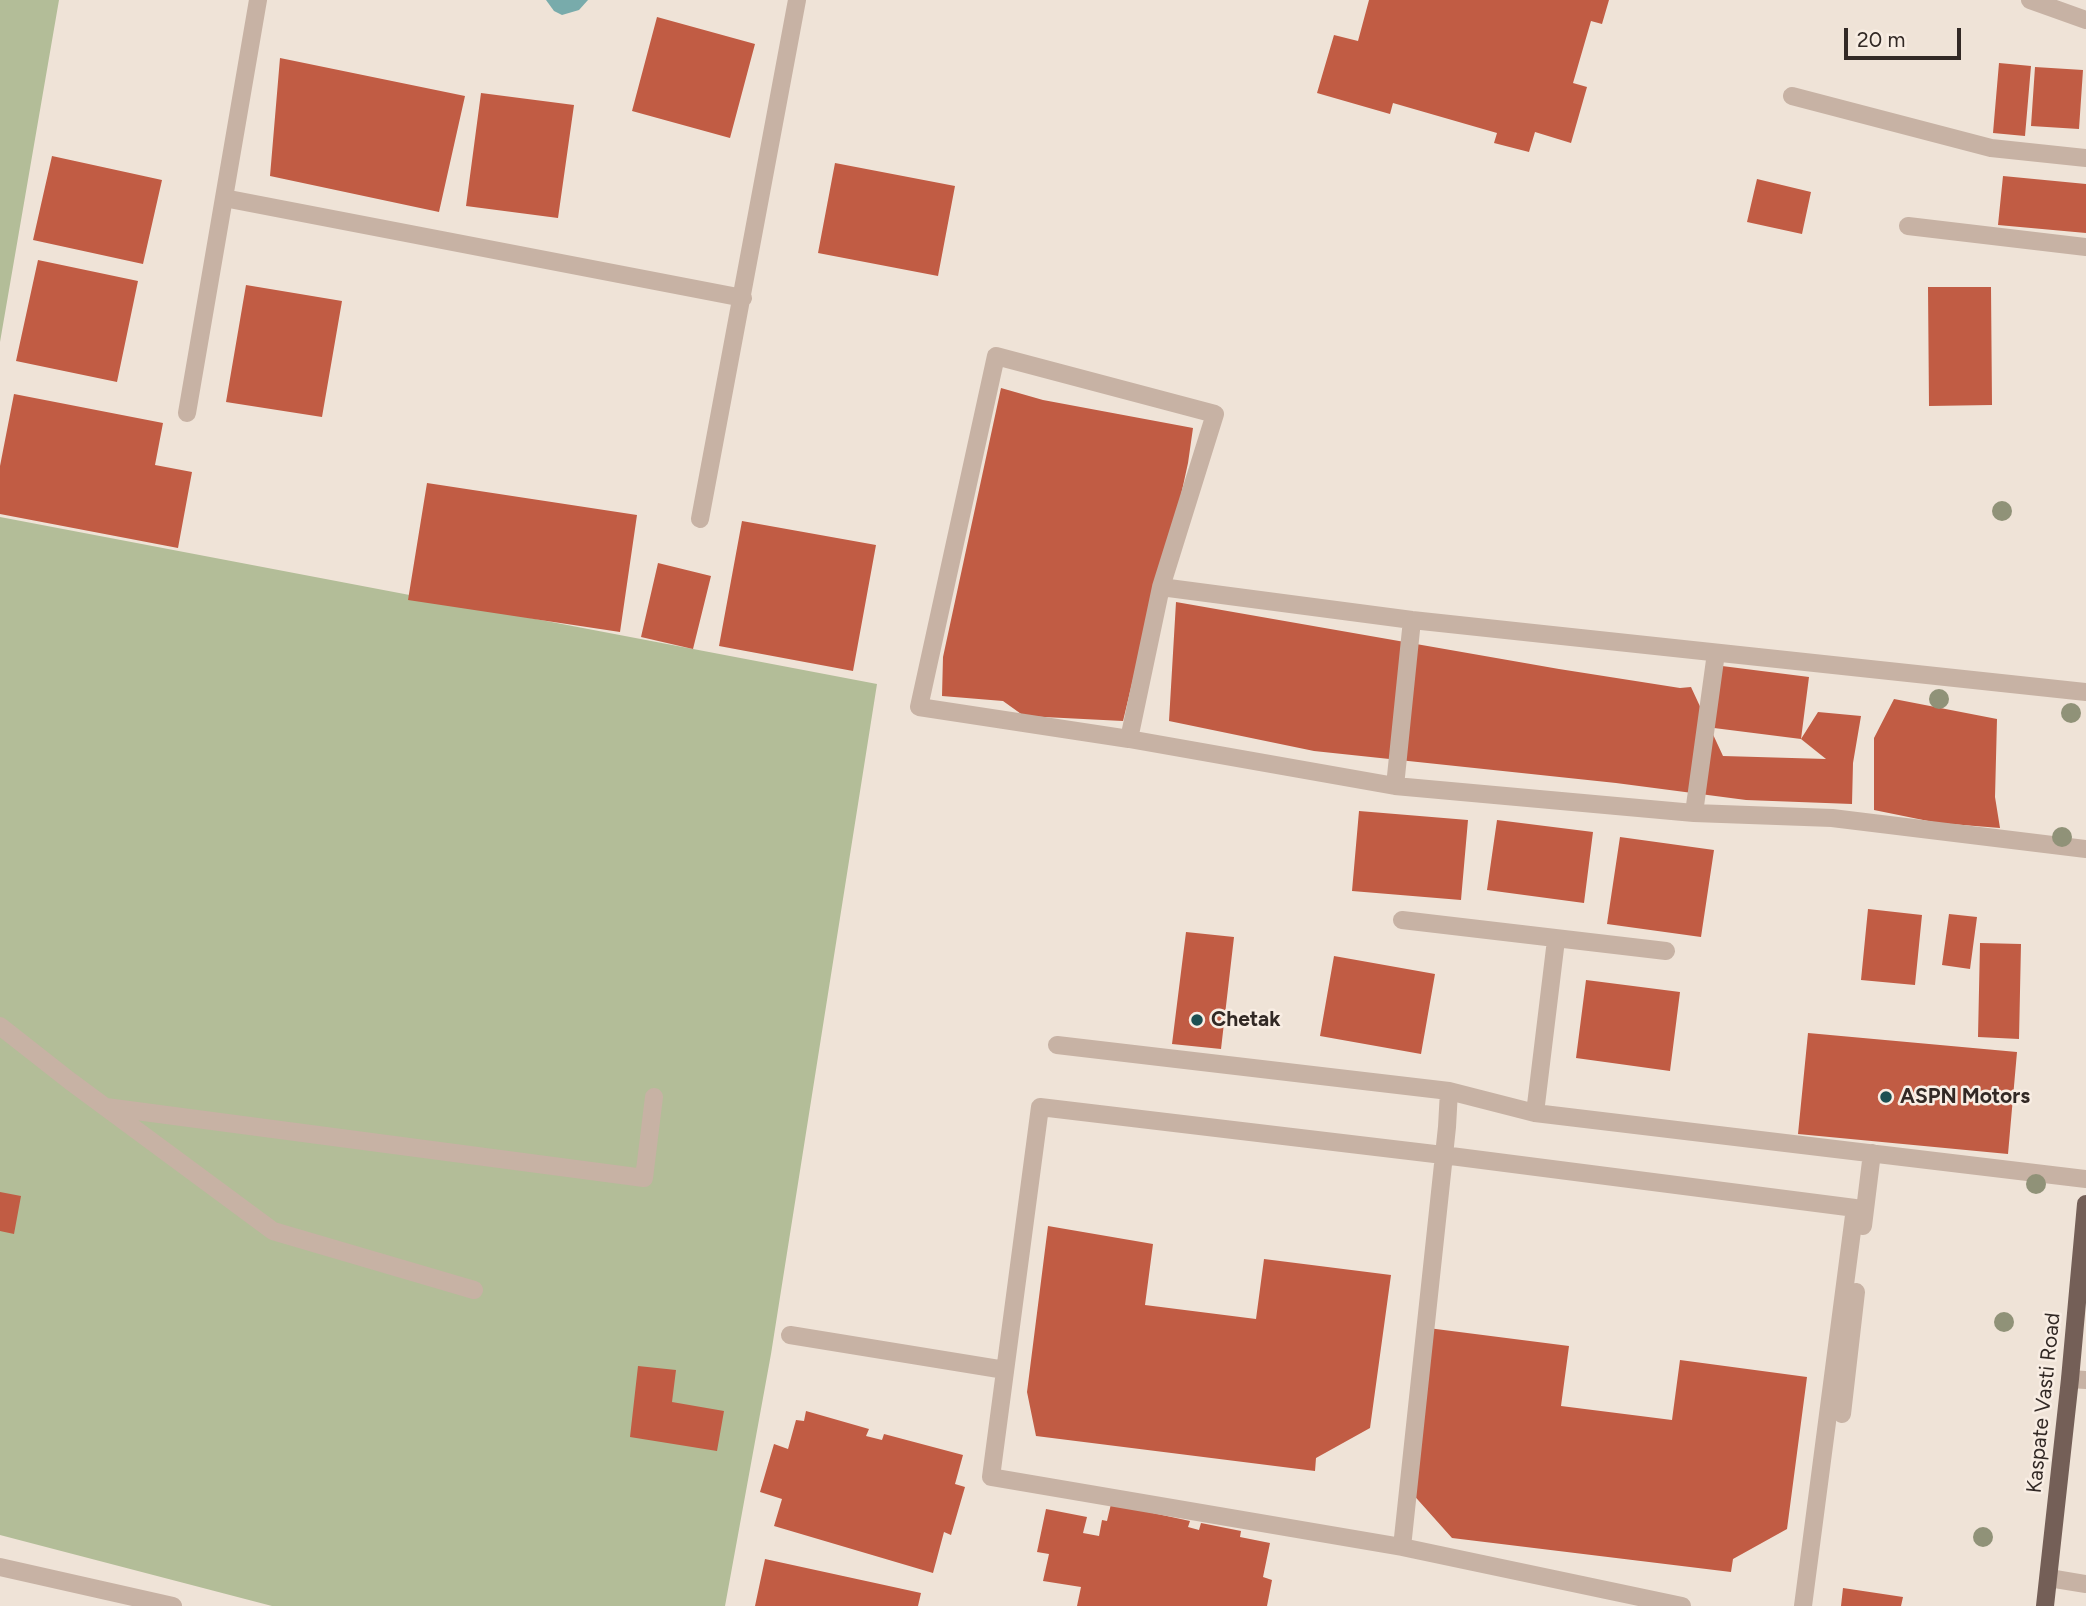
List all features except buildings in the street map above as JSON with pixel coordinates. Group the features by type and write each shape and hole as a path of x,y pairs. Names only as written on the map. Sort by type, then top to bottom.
{"main road":[{"name":"Kaspate Vasti Road","path":"2045,1606 2078,1380 2086,1216"}],"street":[{"path":"187,413 258,0"},
{"path":"700,519 797,0"},
{"path":"2030,0 2086,20"},
{"path":"1792,96 1991,148 2086,158"},
{"path":"224,198 743,298"},
{"path":"1908,226 2086,247"},
{"path":"1129,739 1161,587 1215,414 996,356 919,707 1129,739 1395,786 1695,813 1832,818 2086,849"},
{"path":"1161,587 1412,620 2086,692"},
{"path":"1395,786 1412,620"},
{"path":"1695,813 1716,653"},
{"path":"1402,920 1666,951"},
{"path":"1535,1113 1556,940"},
{"path":"0,1026 273,1231 474,1290"},
{"path":"1057,1045 1448,1091 1535,1113 2086,1179"},
{"path":"1402,1547 1448,1091"},
{"path":"106,1107 644,1178 654,1097"},
{"path":"1682,1606 1402,1547 990,1477 1040,1107 1855,1208 1803,1606"},
{"path":"1842,1414 1872,1153"},
{"path":"790,1335 1005,1370"},
{"path":"0,1567 173,1606"},
{"path":"2049,1578 2086,1584"}],"green space":[{"path":"0,0 59,0 0,342"},
{"path":"0,517 877,684 771,1354 725,1606 272,1606 0,1535"}],"water":[{"path":"546,0 588,0 579,10 562,15 554,11"}],"place":[{"name":"Chetak","path":"1197,1020"},
{"name":"ASPN Motors","path":"1886,1097"}]}
